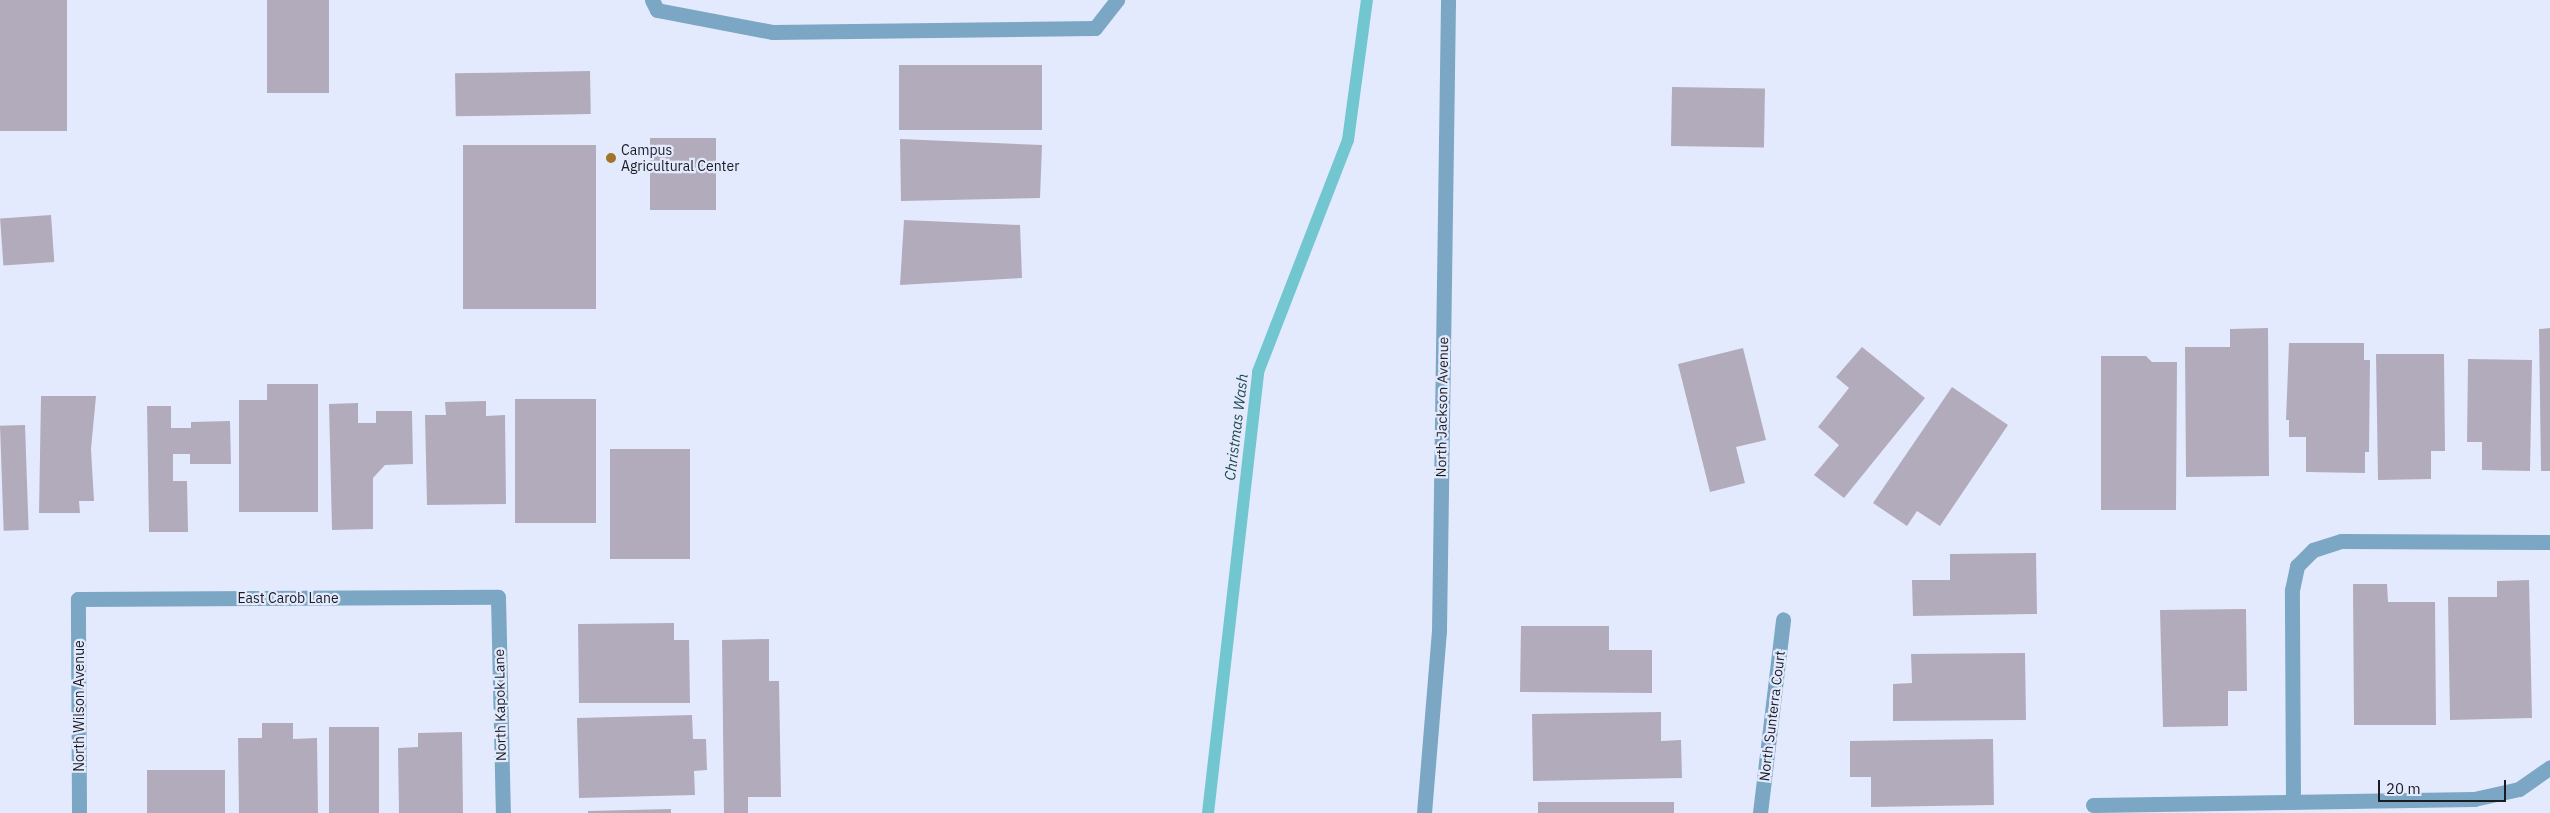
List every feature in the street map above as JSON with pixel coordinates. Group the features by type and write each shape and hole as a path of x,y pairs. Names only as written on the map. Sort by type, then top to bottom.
{"street":[{"path":"652,0 657,10 772,32 1095,28 1117,0"},
{"name":"North Jackson Avenue","path":"1424,813 1438,631 1448,0"},
{"path":"2293,802 2292,590 2297,566 2313,550 2341,541 2550,542"},
{"name":"East Carob Lane","path":"78,599 498,597"},
{"name":"North Kapok Lane","path":"498,597 503,813"},
{"name":"North Wilson Avenue","path":"78,599 79,813"},
{"name":"North Sunterra Court","path":"1760,813 1784,619"},
{"path":"2093,805 2474,799 2519,789 2550,767"}],"building":[{"path":"0,0 67,0 67,131 0,131"},
{"path":"267,0 329,0 329,93 267,93"},
{"path":"899,65 1042,65 1042,130 899,130"},
{"path":"590,71 591,114 456,116 455,73"},
{"path":"1672,87 1765,89 1764,148 1671,146"},
{"path":"650,138 716,138 716,210 650,210"},
{"path":"900,139 1042,145 1040,198 901,201"},
{"path":"463,145 596,145 596,309 463,309"},
{"path":"51,215 54,262 3,265 0,219"},
{"path":"904,220 1020,225 1022,278 900,285"},
{"path":"2268,328 2269,476 2186,477 2185,347 2230,347 2230,329"},
{"path":"2550,328 2550,471 2541,471 2539,329"},
{"path":"2289,343 2364,343 2364,360 2370,360 2369,452 2365,452 2365,473 2306,472 2306,437 2289,437 2289,420 2286,420"},
{"path":"1862,347 1925,398 1844,498 1814,475 1839,445 1818,427 1849,388 1836,377"},
{"path":"1743,348 1766,440 1736,447 1745,483 1710,492 1678,364"},
{"path":"2376,354 2444,354 2445,451 2431,451 2431,479 2378,480"},
{"path":"2101,356 2146,356 2152,362 2177,362 2176,510 2101,510"},
{"path":"2468,359 2532,360 2530,471 2482,470 2482,442 2467,442"},
{"path":"267,384 318,384 318,512 239,512 239,400 267,400"},
{"path":"1952,387 2008,425 1940,526 1917,511 1907,526 1873,503"},
{"path":"41,396 96,396 91,449 94,501 79,501 80,513 39,513"},
{"path":"515,399 596,399 596,523 515,523"},
{"path":"486,401 486,416 505,415 506,504 427,505 425,415 446,415 445,402"},
{"path":"358,403 358,423 376,423 376,411 412,411 413,464 385,465 373,478 373,529 332,530 329,404"},
{"path":"147,406 171,406 171,428 191,428 191,422 230,421 231,464 190,464 190,454 173,454 173,481 187,481 188,532 149,532"},
{"path":"25,425 29,530 4,531 0,426"},
{"path":"610,449 690,449 690,559 610,559"},
{"path":"2036,553 2037,614 1913,616 1912,580 1950,580 1950,554"},
{"path":"2529,580 2532,718 2450,720 2448,597 2497,597 2497,581"},
{"path":"2353,584 2387,584 2388,602 2435,602 2436,725 2354,725"},
{"path":"2246,609 2247,691 2228,691 2228,726 2163,727 2160,610"},
{"path":"674,623 674,640 689,640 690,703 579,703 578,624"},
{"path":"1521,626 1609,626 1609,650 1652,650 1652,693 1520,692"},
{"path":"769,639 769,681 779,681 781,797 748,797 748,813 724,813 722,640"},
{"path":"2025,653 2026,720 1893,721 1893,684 1912,683 1911,654"},
{"path":"1661,712 1661,741 1681,740 1682,778 1533,781 1532,714"},
{"path":"692,715 693,739 706,739 707,770 694,771 695,795 579,798 577,718"},
{"path":"262,723 293,723 293,739 317,738 318,813 239,813 238,738 262,738"},
{"path":"329,727 379,727 379,813 329,813"},
{"path":"462,732 463,813 399,813 398,748 418,747 418,733"},
{"path":"1993,739 1994,805 1871,807 1871,777 1850,777 1850,741"},
{"path":"147,770 225,770 225,813 147,813"},
{"path":"1538,802 1674,802 1674,813 1538,813"},
{"path":"671,809 671,813 588,813 588,811"}],"waterway":[{"name":"Christmas Wash","path":"1208,813 1258,372 1348,140 1367,0"}],"place":[{"name":"Campus Agricultural Center","path":"611,158"}]}
